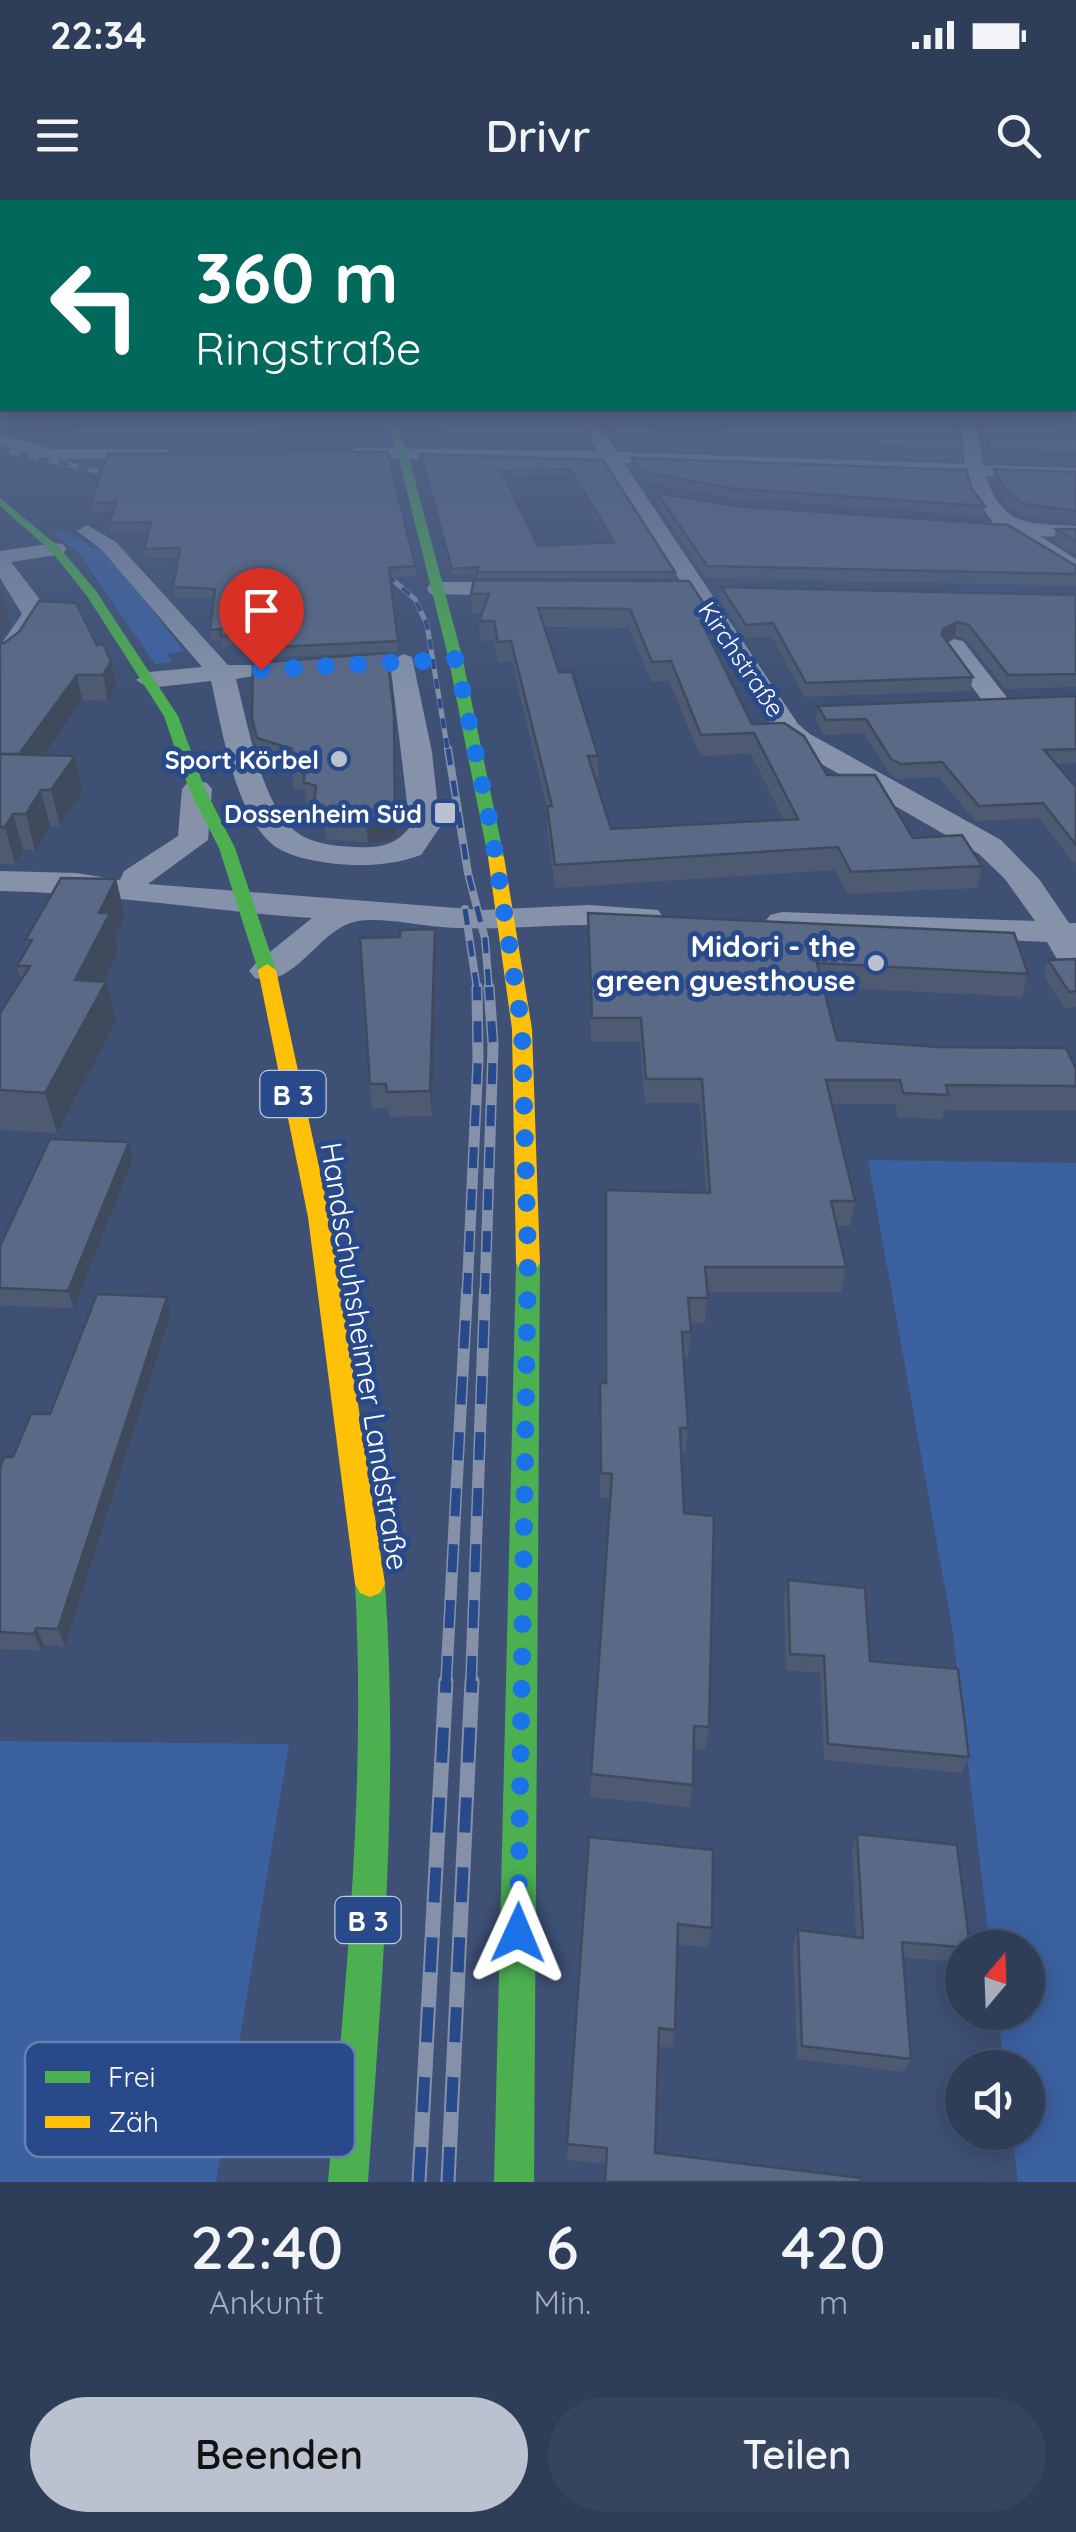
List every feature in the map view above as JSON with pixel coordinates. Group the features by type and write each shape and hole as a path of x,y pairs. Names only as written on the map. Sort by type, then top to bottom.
{"street":[{"name":"Handschuhsheimer Landstraße","path":"12,512 55,549 92,594 157,692 242,892 267,971 319,1217 365,1532 376,1658 376,1820 355,2092"},
{"path":"418,512 456,659 491,827 522,1028 528,1257 514,2182"},
{"name":"Kirchstraße","path":"644,512 685,589 800,740 990,846 1010,863 1068,933 1076,964"},
{"path":"1000,512 1076,570"},
{"path":"941,524 1076,532"},
{"path":"87,531 109,546 180,630 208,676 270,824 288,841 304,848 366,856 410,848 425,827 418,752 394,662 456,659"},
{"path":"0,660 26,632 34,614 0,560 55,549"},
{"path":"438,590 557,589"},
{"path":"685,589 728,589"},
{"path":"954,646 1009,700 960,702"},
{"path":"157,692 208,676 280,668"},
{"path":"775,710 812,708"},
{"path":"135,878 193,840 198,789"},
{"path":"76,883 135,878 350,911 504,911"},
{"path":"0,881 687,919"},
{"path":"267,971 310,933 350,911"},
{"path":"746,921 1068,933"},
{"name":"Handschuhsheimer Landstraße","path":"348,2182 350,2157"}],"shaded area":[{"path":"52,532 83,540 91,549 103,547 184,651 168,654 172,662 155,664 77,551"},
{"path":"868,1160 1076,1163 1076,2182 1018,2182 1014,2150 1045,2150 1045,2050 1002,2050 1000,2030 1045,2030 1045,1930 988,1930 952,1627"},
{"path":"0,1741 289,1744 239,2042 25,2042 25,2157 220,2157 216,2182 0,2182"}],"building":[{"path":"113,512 402,512 415,566 389,568 398,641 255,648 255,635 221,636 221,629 210,630 215,589 173,587 180,548 144,549 151,522 109,523"},
{"path":"436,512 522,512 538,546 614,542 596,512 637,512 675,572 477,572 478,567 452,569"},
{"path":"670,512 829,512 1008,525 1076,566 1076,574 707,566"},
{"path":"1056,529 1076,529 1076,541"},
{"path":"474,580 689,581 715,621 701,621 752,724 784,723 804,736 827,775 875,775 913,838 962,835 982,866 851,872 838,847 555,865 547,806 552,806 511,641 498,642 494,621 479,621 489,594 471,594","holes":["538,608 630,609 652,662 671,661 701,735 754,733 798,819 611,829 588,756 598,756 572,672 559,672"]},
{"path":"721,587 1076,595 1076,674 1008,675 969,625 957,622 943,629 942,635 973,677 806,683 773,623 746,625"},
{"path":"39,601 76,603 97,645 103,644 111,661 103,675 77,675 19,754 0,754 0,644 19,632"},
{"path":"387,653 394,714 395,816 366,821 323,817 323,805 314,805 316,786 304,782 304,768 291,769 292,749 257,738 252,718 253,663"},
{"path":"1076,696 1076,749 1044,750 1076,787 1076,845 1043,803 979,806 942,762 901,764 891,759 866,719 826,720 818,706"},
{"path":"0,754 75,756 51,790 41,790 26,814 13,814 5,827 0,827"},
{"path":"61,878 116,879 99,913 110,913 75,980 106,982 45,1093 0,1090 0,1013 30,966 17,966 32,940 26,939"},
{"path":"588,913 1014,933 1028,974 817,963 837,1040 938,1047 1066,1048 1076,1069 1076,1086 946,1085 948,1095 903,1093 900,1080 826,1080 855,1201 831,1201 846,1267 705,1267 708,1298 688,1298 691,1332 682,1332 688,1428 680,1428 684,1513 714,1516 709,1727 694,1726 693,1785 591,1774 612,1474 601,1473 600,1383 606,1383 606,1190 710,1193 702,1079 646,1079 641,1018 592,1018"},
{"path":"435,929 430,1091 387,1092 386,1084 370,1084 360,938 400,937 400,930"},
{"path":"1076,959 1076,991 1069,992 1048,960"},
{"path":"50,1139 129,1142 68,1291 0,1288 0,1246"},
{"path":"97,1294 167,1297 58,1629 36,1628 34,1634 0,1632 0,1468 4,1457 13,1457 31,1414 50,1414"},
{"path":"788,1580 865,1588 870,1661 958,1669 969,1757 828,1744 824,1656 790,1654"},
{"path":"857,1834 957,1845 968,1930 945,1930 945,1946 902,1942 911,2059 802,2046 798,1930 863,1938"},
{"path":"589,1837 713,1850 712,1928 678,1924 675,2030 659,2028 655,2153 861,2178 862,2182 605,2182 607,2148 567,2144"}],"railway":[{"path":"372,562 415,599 427,625 448,752"},
{"path":"448,749 468,873 485,939 489,989"},
{"path":"465,909 477,989"},
{"path":"467,1294 478,1059 477,987"},
{"path":"485,1294 493,1045 489,987"},
{"path":"446,1684 467,1291"},
{"path":"471,1684 485,1291"},
{"path":"419,2182 446,1681"},
{"path":"448,2182 472,1681"}],"traffic: fast":[{"path":"13,512 55,549 92,594 171,716 197,789 227,848 267,970"},
{"path":"418,512 455,656 496,857"},
{"path":"514,2182 528,1263"},
{"path":"355,2095 374,1809 375,1659 370,1584"},
{"path":"348,2182 350,2157"}],"traffic: slow":[{"path":"496,857 522,1029 528,1263"},
{"path":"267,970 319,1217 370,1584"}],"place":[{"name":"Sport Körbel","path":"339,759"},
{"name":"Dossenheim Süd","path":"445,813"},
{"name":"Midori - the green guesthouse","path":"876,963"}],"route":[{"path":"261,670 456,659 491,827 522,1028 528,1257 518,1933"}]}
